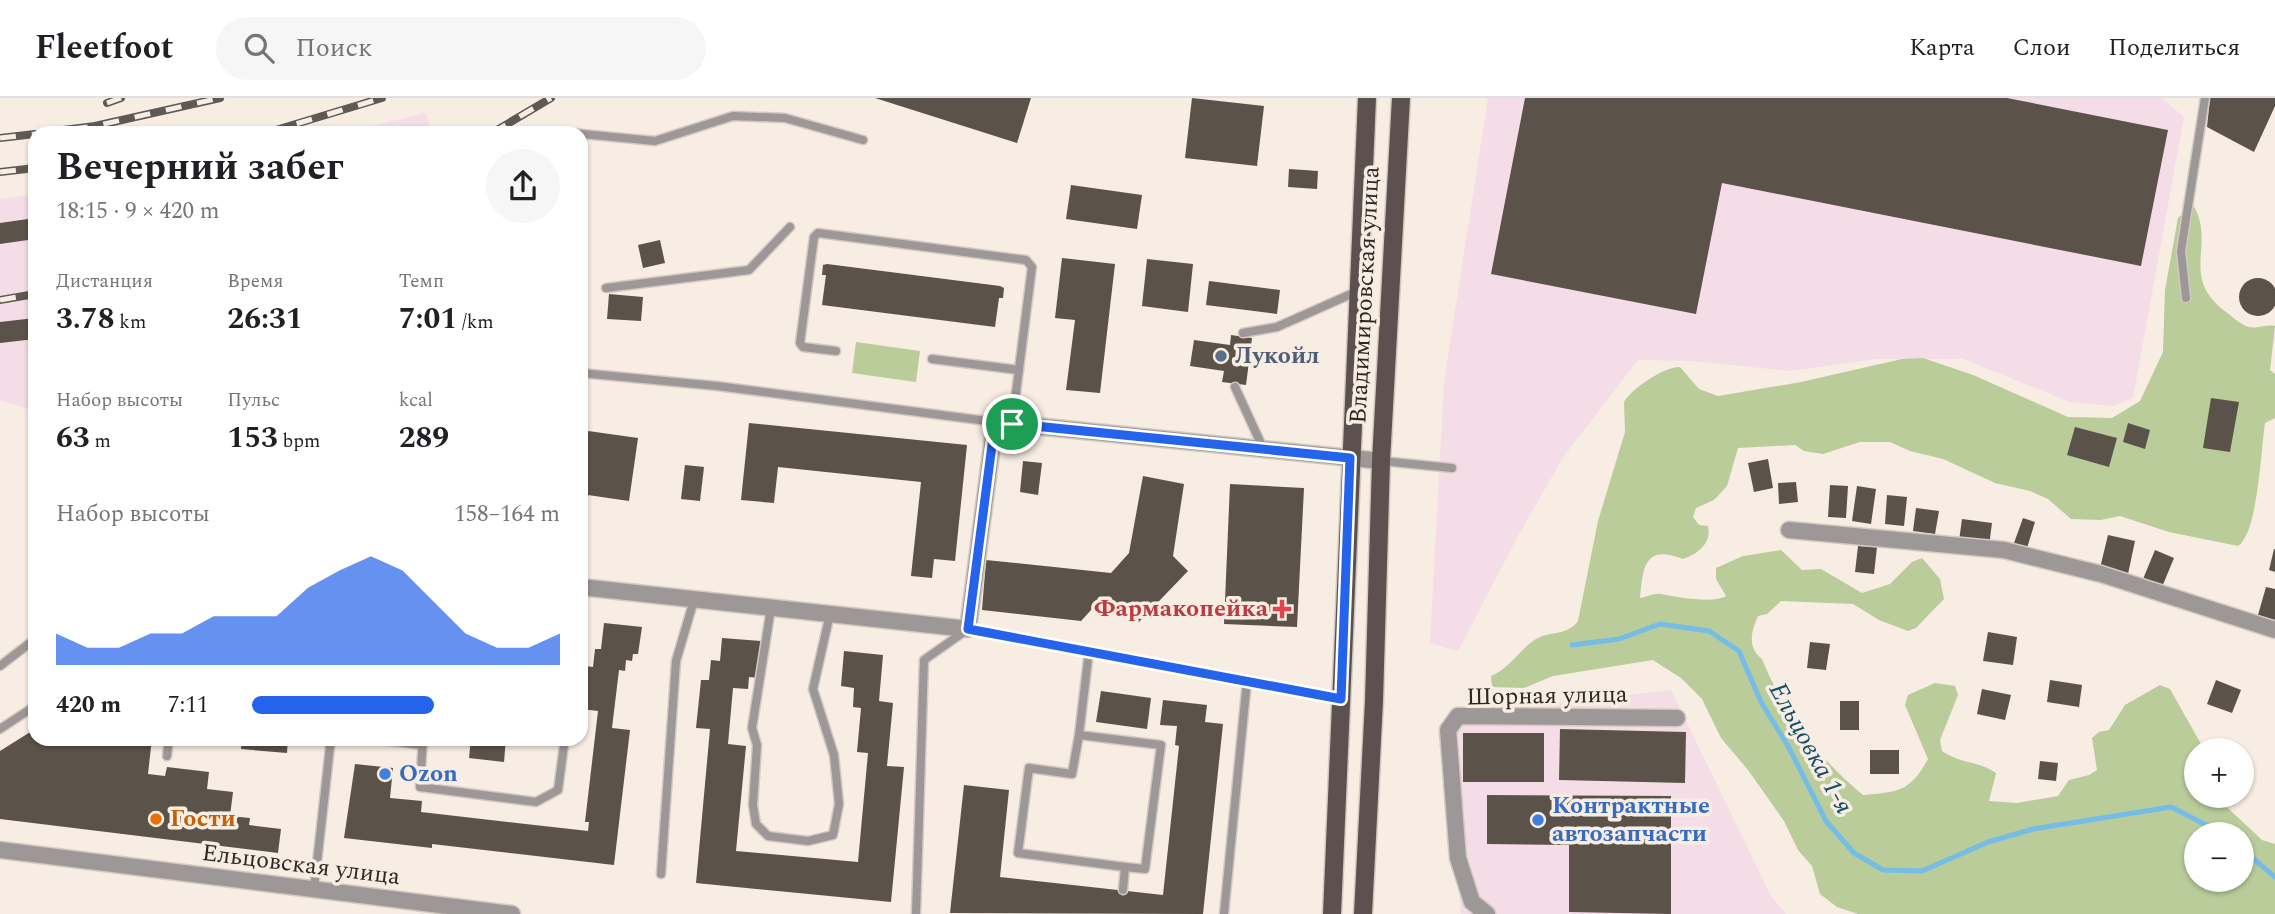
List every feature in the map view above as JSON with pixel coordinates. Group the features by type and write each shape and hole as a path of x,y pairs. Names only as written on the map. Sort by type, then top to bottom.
{"main road":[{"name":"Владимировская улица","path":"1332,914 1367,98"},
{"name":"Владимировская улица","path":"1363,914 1374,701 1381,461 1401,98"}],"street":[{"path":"588,591 968,629 1003,423 1381,461"},
{"path":"1789,530 2004,551 2101,574 2275,630"},
{"name":"Шорная улица","path":"1487,914 1472,902 1458,858 1448,730 1458,716 1678,718"},
{"name":"Ельцовская улица","path":"0,850 512,914"}],"lane":[{"path":"2186,298 2181,251 2205,98"},
{"path":"588,135 655,141 733,116 785,117 863,140"},
{"path":"606,288 749,270 790,227"},
{"path":"588,374 717,386 1003,423 1019,370 1032,267 1026,260 818,233 814,237 800,343 803,347 836,351"},
{"path":"1243,333 1277,327 1358,291"},
{"path":"932,359 1019,370"},
{"path":"1234,387 1264,450"},
{"path":"1381,461 1452,468"},
{"path":"661,874 676,661 694,600"},
{"path":"771,608 752,728 757,745 753,805 756,824 768,836 808,841 833,835 839,804 834,755 813,689 830,614"},
{"path":"916,914 925,660 968,629 1341,699"},
{"path":"0,666 28,644"},
{"path":"1079,735 1161,745 1145,869 1018,853 1029,768 1072,774 1089,651"},
{"path":"1224,914 1247,681"},
{"path":"0,729 28,711"},
{"path":"167,756 168,746"},
{"path":"314,889 330,746"},
{"path":"423,746 420,787 536,802 556,792 560,787 564,746"},
{"path":"1123,890 1125,867"}],"shaded area":[{"path":"1488,98 2162,98 2184,117 2133,398 2113,406 2070,402 1963,359 1876,359 1790,371 1693,361 1638,360 1564,456 1518,536 1458,651 1430,643 1444,382"},
{"path":"426,113 430,126 372,126"},
{"path":"28,195 28,409 0,400 0,199"},
{"path":"1671,690 1771,896 1786,914 1461,914 1446,716"}],"green space":[{"path":"2193,205 2202,234 2201,273 2204,286 2212,299 2246,326 2275,326 2270,370 2275,374 2275,418 2265,423 2254,508 2245,538 2238,546 2169,532 2120,516 2101,520 2071,519 2048,499 2030,491 1995,483 1943,459 1910,451 1890,442 1860,442 1823,454 1804,451 1795,445 1738,448 1727,486 1714,500 1696,508 1693,517 1699,525 1708,526 1706,543 1699,551 1683,559 1661,554 1653,556 1645,568 1640,598 1659,594 1695,599 1726,596 1716,579 1716,568 1743,556 1781,550 1802,570 1821,569 1862,593 1890,584 1912,562 1922,558 1940,579 1944,599 1916,628 1908,631 1879,620 1853,604 1781,601 1767,614 1758,616 1752,633 1754,650 1762,659 1780,697 1804,733 1832,766 1863,795 1894,791 1909,784 1928,759 1905,705 1908,695 1935,683 1955,686 1958,695 1940,740 1942,751 1996,773 1989,801 2017,803 2058,796 2069,780 2097,770 2092,738 2099,732 2109,730 2125,705 2160,685 2170,689 2198,738 2184,738 2184,808 2228,808 2243,822 2184,822 2184,892 2254,892 2254,833 2262,840 2275,844 2275,914 1858,914 1837,907 1820,894 1812,866 1798,850 1784,821 1748,770 1721,738 1702,699 1681,678 1653,660 1553,676 1524,688 1492,687 1491,676 1503,669 1533,641 1544,635 1568,629 1578,621 1598,521 1625,432 1624,402 1649,379 1666,370 1680,367 1699,389 1718,396 1801,382 1902,359 1923,358 1973,375 2068,417 2112,418 2140,401 2163,352 2165,290 2178,218"},
{"path":"856,342 920,351 916,382 852,373"}],"building":[{"path":"875,98 1031,98 1017,143"},
{"path":"1192,98 1264,106 1257,166 1185,158"},
{"path":"1525,98 2007,98 2168,130 2141,266 1722,183 1696,314 1491,274"},
{"path":"2210,98 2275,98 2275,106 2254,152 2207,127"},
{"path":"1289,169 1318,171 1317,189 1288,187"},
{"path":"1071,185 1142,195 1137,229 1066,219"},
{"path":"28,219 28,240 0,244 0,223"},
{"path":"660,240 665,263 643,268 638,245"},
{"path":"1062,258 1115,264 1100,393 1066,390 1075,320 1055,318"},
{"path":"1147,259 1193,264 1188,312 1142,306"},
{"path":"823,265 1000,286 1004,288 1003,298 999,298 995,327 822,305 826,275 822,275"},
{"path":"2251,280 2265,280 2275,290 2275,304 2265,314 2251,314 2241,304 2241,290"},
{"path":"1209,281 1280,290 1277,314 1206,305"},
{"path":"609,294 643,297 641,321 607,319"},
{"path":"28,319 28,340 0,343 0,322"},
{"name":"Лукойл","path":"1231,335 1252,338 1246,385 1222,382 1224,371 1190,366 1194,340 1230,345"},
{"path":"2211,398 2239,402 2230,452 2203,448"},
{"path":"749,423 967,445 955,561 934,559 932,578 911,576 921,482 778,467 774,503 741,500"},
{"path":"2128,423 2150,430 2145,449 2123,442"},
{"path":"2075,427 2117,438 2109,467 2067,455"},
{"path":"588,431 638,438 629,501 588,495"},
{"path":"1768,459 1773,488 1754,492 1748,463"},
{"path":"1023,461 1042,463 1038,495 1020,492"},
{"path":"685,465 704,467 700,501 681,499"},
{"path":"1143,476 1184,484 1173,556 1188,571 1137,624 1123,609 1092,609 1081,621 982,610 986,560 1111,573 1129,553"},
{"path":"1796,482 1798,502 1779,504 1778,483"},
{"path":"1230,484 1304,488 1297,627 1224,624"},
{"path":"1830,485 1848,486 1846,518 1828,517"},
{"path":"1857,486 1876,489 1871,524 1852,521"},
{"path":"1887,495 1907,497 1904,526 1885,524"},
{"path":"1916,508 1939,511 1935,534 1913,531"},
{"path":"2023,518 2035,522 2027,548 2014,543"},
{"path":"1962,519 1992,523 1989,546 1959,541"},
{"path":"2108,535 2135,541 2128,574 2100,568"},
{"path":"1858,546 1877,547 1874,574 1855,572"},
{"path":"2275,549 2275,572 2269,570"},
{"path":"2155,550 2174,558 2162,587 2143,579"},
{"path":"2266,587 2275,589 2275,620 2258,615"},
{"path":"604,623 642,627 638,654 633,654 632,661 626,660 625,671 619,670 612,728 630,730 614,865 432,844 432,848 344,838 355,764 393,768 390,798 422,801 421,812 588,831 589,822 585,822 598,711 588,710 588,666 593,667 595,649 601,649"},
{"path":"1988,632 2017,637 2013,665 1983,661"},
{"path":"722,638 761,641 758,678 749,677 748,689 733,688 728,744 746,746 736,851 858,862 868,753 857,752 861,708 853,707 854,688 841,686 844,651 883,655 879,701 893,703 887,766 904,767 891,902 696,883 710,729 696,728 701,680 709,680 711,660 720,661"},
{"path":"1810,642 1830,644 1826,670 1807,668"},
{"path":"2050,680 2082,685 2079,707 2047,702"},
{"path":"2216,680 2241,690 2232,713 2207,704"},
{"path":"1982,689 2011,695 2005,720 1977,714"},
{"path":"1101,691 1151,698 1147,729 1096,722"},
{"path":"1163,700 1207,705 1205,722 1223,724 1203,914 950,913 964,785 1009,790 1000,877 1163,895 1179,746 1175,745 1177,726 1160,725"},
{"path":"1840,701 1859,701 1859,730 1840,730"},
{"path":"1560,729 1686,732 1685,783 1559,780"},
{"path":"28,733 28,746 151,746 148,774 165,776 167,767 209,772 207,789 233,792 230,816 250,818 249,825 281,829 278,853 0,819 0,751"},
{"path":"1463,733 1544,733 1544,782 1463,782"},
{"path":"241,746 287,746 287,753 241,749"},
{"path":"470,746 505,746 504,762 469,758"},
{"path":"1870,750 1899,750 1899,774 1870,774"},
{"path":"2040,761 2058,763 2056,781 2038,779"},
{"path":"1487,795 1671,796 1671,914 1569,912 1569,845 1487,844"}],"waterway":[{"name":"Ельцовка 1-я","path":"1572,645 1619,639 1660,624 1709,631 1739,651 1761,702 1788,746 1826,821 1854,853 1883,870 1922,871 1988,842 2033,829 2171,807 2200,822"},
{"name":"Ельцовка 1-я","path":"2254,859 2275,877"}],"railway":[{"path":"107,103 121,98"},
{"path":"95,126 220,98"},
{"path":"289,126 382,98"},
{"path":"504,126 551,98"},
{"path":"0,138 28,135"},
{"path":"0,172 28,169"},
{"path":"0,300 28,295"}],"place":[{"name":"Лукойл","path":"1221,356"},
{"name":"Фармакопейка","path":"1282,609"},
{"name":"Ozon","path":"385,774"},
{"name":"Гости","path":"156,819"},
{"name":"Контрактные автозапчасти","path":"1538,820"}],"route":[{"path":"995,422 1012,424 1350,458 1341,699 968,629 995,422"}]}
